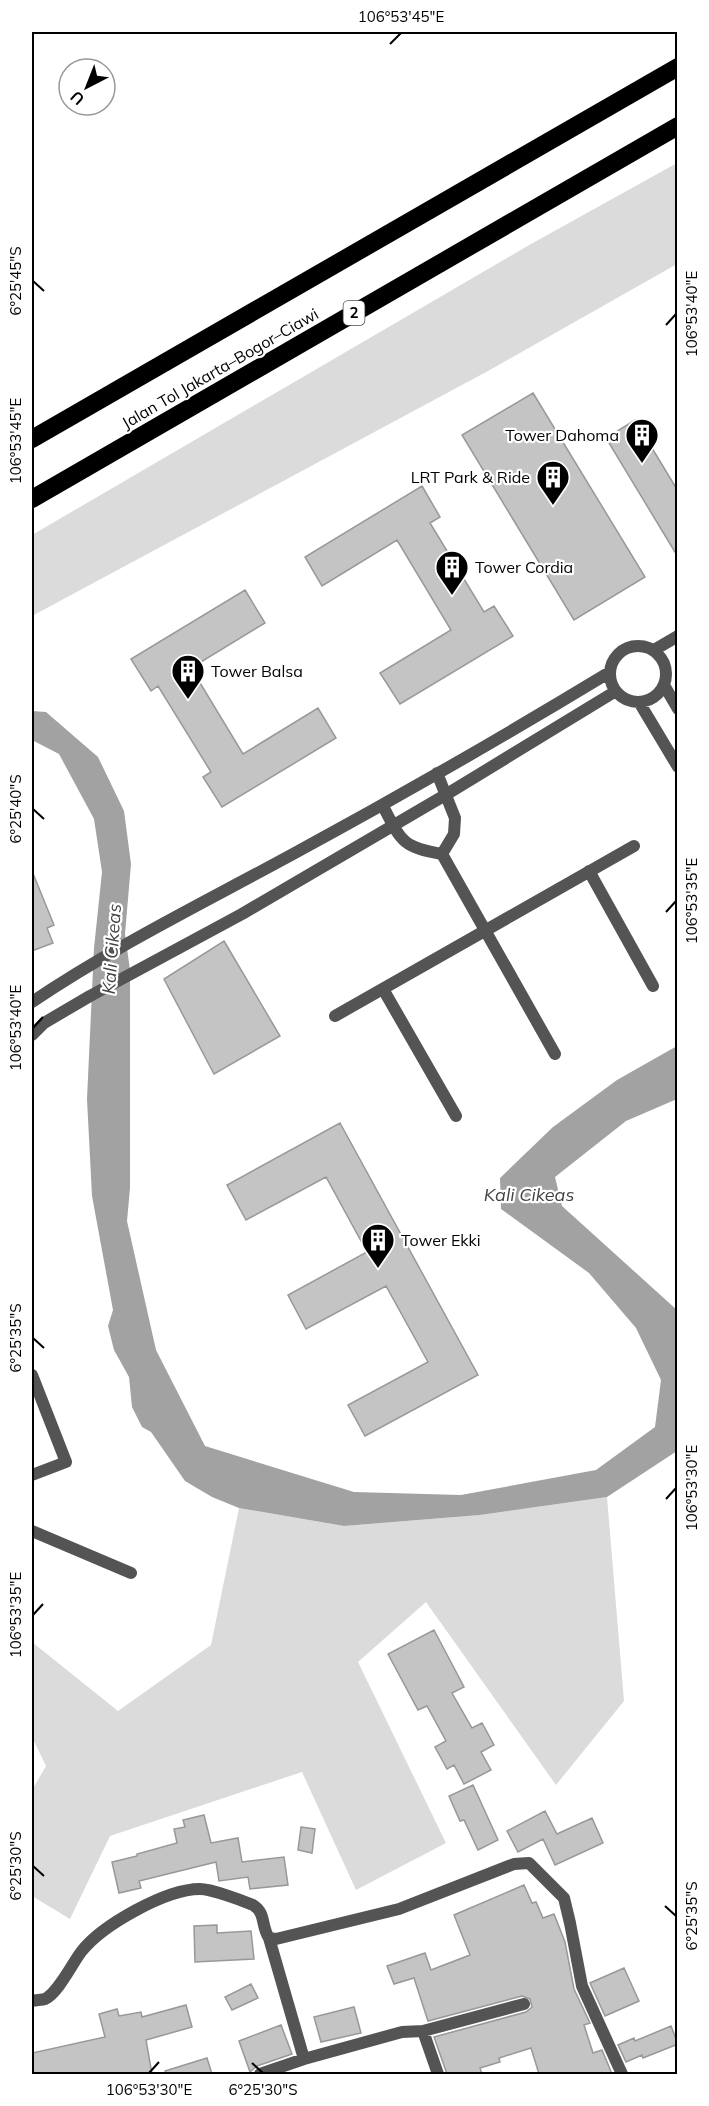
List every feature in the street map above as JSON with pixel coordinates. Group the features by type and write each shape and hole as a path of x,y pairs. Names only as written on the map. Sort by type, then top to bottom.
{"highway":[{"name":"Jalan Tol Jakarta–Bogor–Ciawi","path":"32,439 678,68"},
{"name":"Jalan Tol Jakarta–Bogor–Ciawi","path":"32,499 678,126"}],"street":[{"path":"654,650 678,636"},
{"path":"669,675 658,694 649,700 639,702 622,697 616,691 611,682 610,672 614,658 625,648 640,645 654,650 663,660 669,675 678,709"},
{"path":"32,1002 166,921 383,806 610,672"},
{"path":"32,1035 44,1023 242,914 447,794 616,691"},
{"path":"639,702 678,767"},
{"path":"437,773 455,818 454,834 442,854"},
{"path":"383,806 400,837 417,849 442,854 555,1054"},
{"path":"335,1016 634,846"},
{"path":"589,872 653,986"},
{"path":"383,988 456,1116"},
{"path":"32,1375 66,1462 32,1475"},
{"path":"32,1531 131,1573"},
{"path":"269,1938 276,1939 399,1909 514,1864 529,1863 564,1898 582,1986 622,2074"},
{"path":"32,2001 46,1999 60,1984 83,1950 106,1929 137,1910 183,1890 203,1888 258,1908 263,1917 265,1932 269,1938 304,2059"},
{"path":"260,2074 304,2059 402,2032 423,2031 524,2004"},
{"path":"423,2031 438,2074"}],"shaded area":[{"path":"677,163 677,264 488,371 32,616 32,535 531,244"},
{"path":"607,1497 624,1701 556,1785 426,1602 358,1662 446,1843 356,1890 302,1772 110,1836 70,1919 32,1896 32,1790 46,1766 32,1737 32,1642 118,1711 211,1645 239,1508 344,1526 480,1515"}],"water":[{"name":"Kali Cikeas","path":"32,711 46,712 98,757 124,811 131,864 125,934 130,970 130,1188 127,1221 156,1350 205,1446 354,1492 461,1495 596,1470 655,1427 661,1380 636,1328 589,1273 501,1209 500,1178 553,1127 617,1080 677,1046 677,1099 626,1121 555,1177 562,1206 677,1310 677,1451 607,1497 480,1515 344,1526 239,1508 212,1497 185,1481 151,1432 142,1427 132,1407 129,1377 114,1350 108,1326 113,1310 92,1196 87,1099 94,948 102,872 94,819 59,754 32,740"}],"building":[{"name":"LRT Park & Ride","path":"533,393 645,577 574,620 462,435"},
{"name":"Tower Dahoma","path":"635,420 678,491 678,557 606,438"},
{"name":"Tower Cordia","path":"422,486 440,517 430,523 484,612 494,606 513,636 400,704 380,673 451,630 397,540 322,586 305,557"},
{"name":"Tower Balsa","path":"245,590 265,623 191,668 243,754 318,708 336,738 222,807 203,777 211,772 158,686 151,691 131,659"},
{"path":"32,871 54,925 47,928 53,943 32,951"},
{"path":"224,941 280,1036 214,1074 164,979"},
{"name":"Tower Ekki","path":"340,1123 478,1375 365,1436 348,1405 428,1362 386,1286 306,1329 288,1295 367,1252 326,1177 246,1220 227,1185"},
{"path":"434,1630 464,1687 452,1693 472,1728 482,1723 494,1745 481,1752 491,1770 464,1784 454,1765 447,1769 435,1747 446,1741 427,1706 418,1710 388,1654"},
{"path":"473,1785 498,1840 478,1850 464,1820 460,1821 449,1796"},
{"path":"545,1811 557,1834 592,1818 603,1843 555,1865 543,1839 518,1852 507,1831"},
{"path":"204,1815 211,1843 238,1838 242,1862 284,1857 288,1885 250,1889 248,1877 219,1881 216,1862 139,1881 141,1888 119,1893 112,1862 177,1843 174,1829 185,1827 183,1820"},
{"path":"301,1827 315,1829 312,1853 298,1850"},
{"path":"524,1885 532,1903 536,1902 543,1918 554,1914 565,1942 574,1989 590,2023 584,2025 593,2053 602,2050 612,2074 539,2074 531,2048 499,2058 500,2062 480,2068 482,2074 447,2074 434,2037 526,2012 532,2007 530,1999 522,1996 428,2021 414,1978 394,1984 387,1966 425,1953 431,1970 470,1955 454,1915"},
{"path":"217,1925 217,1933 251,1931 254,1959 195,1962 194,1926"},
{"path":"624,1968 639,2001 605,2016 590,1983"},
{"path":"251,1984 258,1998 232,2010 225,1997"},
{"path":"186,2005 192,2027 146,2040 152,2074 32,2074 32,2053 105,2037 99,2014 117,2009 119,2016 141,2012 142,2017"},
{"path":"354,2007 361,2033 321,2042 314,2017"},
{"path":"281,2025 292,2054 257,2066 250,2072 239,2041"},
{"path":"671,2026 678,2044 626,2062 618,2045 634,2038 635,2041"},
{"path":"207,2058 212,2074 166,2074 165,2071"}],"place":[{"name":"Tower Dahoma","path":"642,464"},
{"name":"LRT Park & Ride","path":"553,506"},
{"name":"Tower Cordia","path":"452,596"},
{"name":"Tower Balsa","path":"188,700"},
{"name":"Tower Ekki","path":"378,1269"}]}
